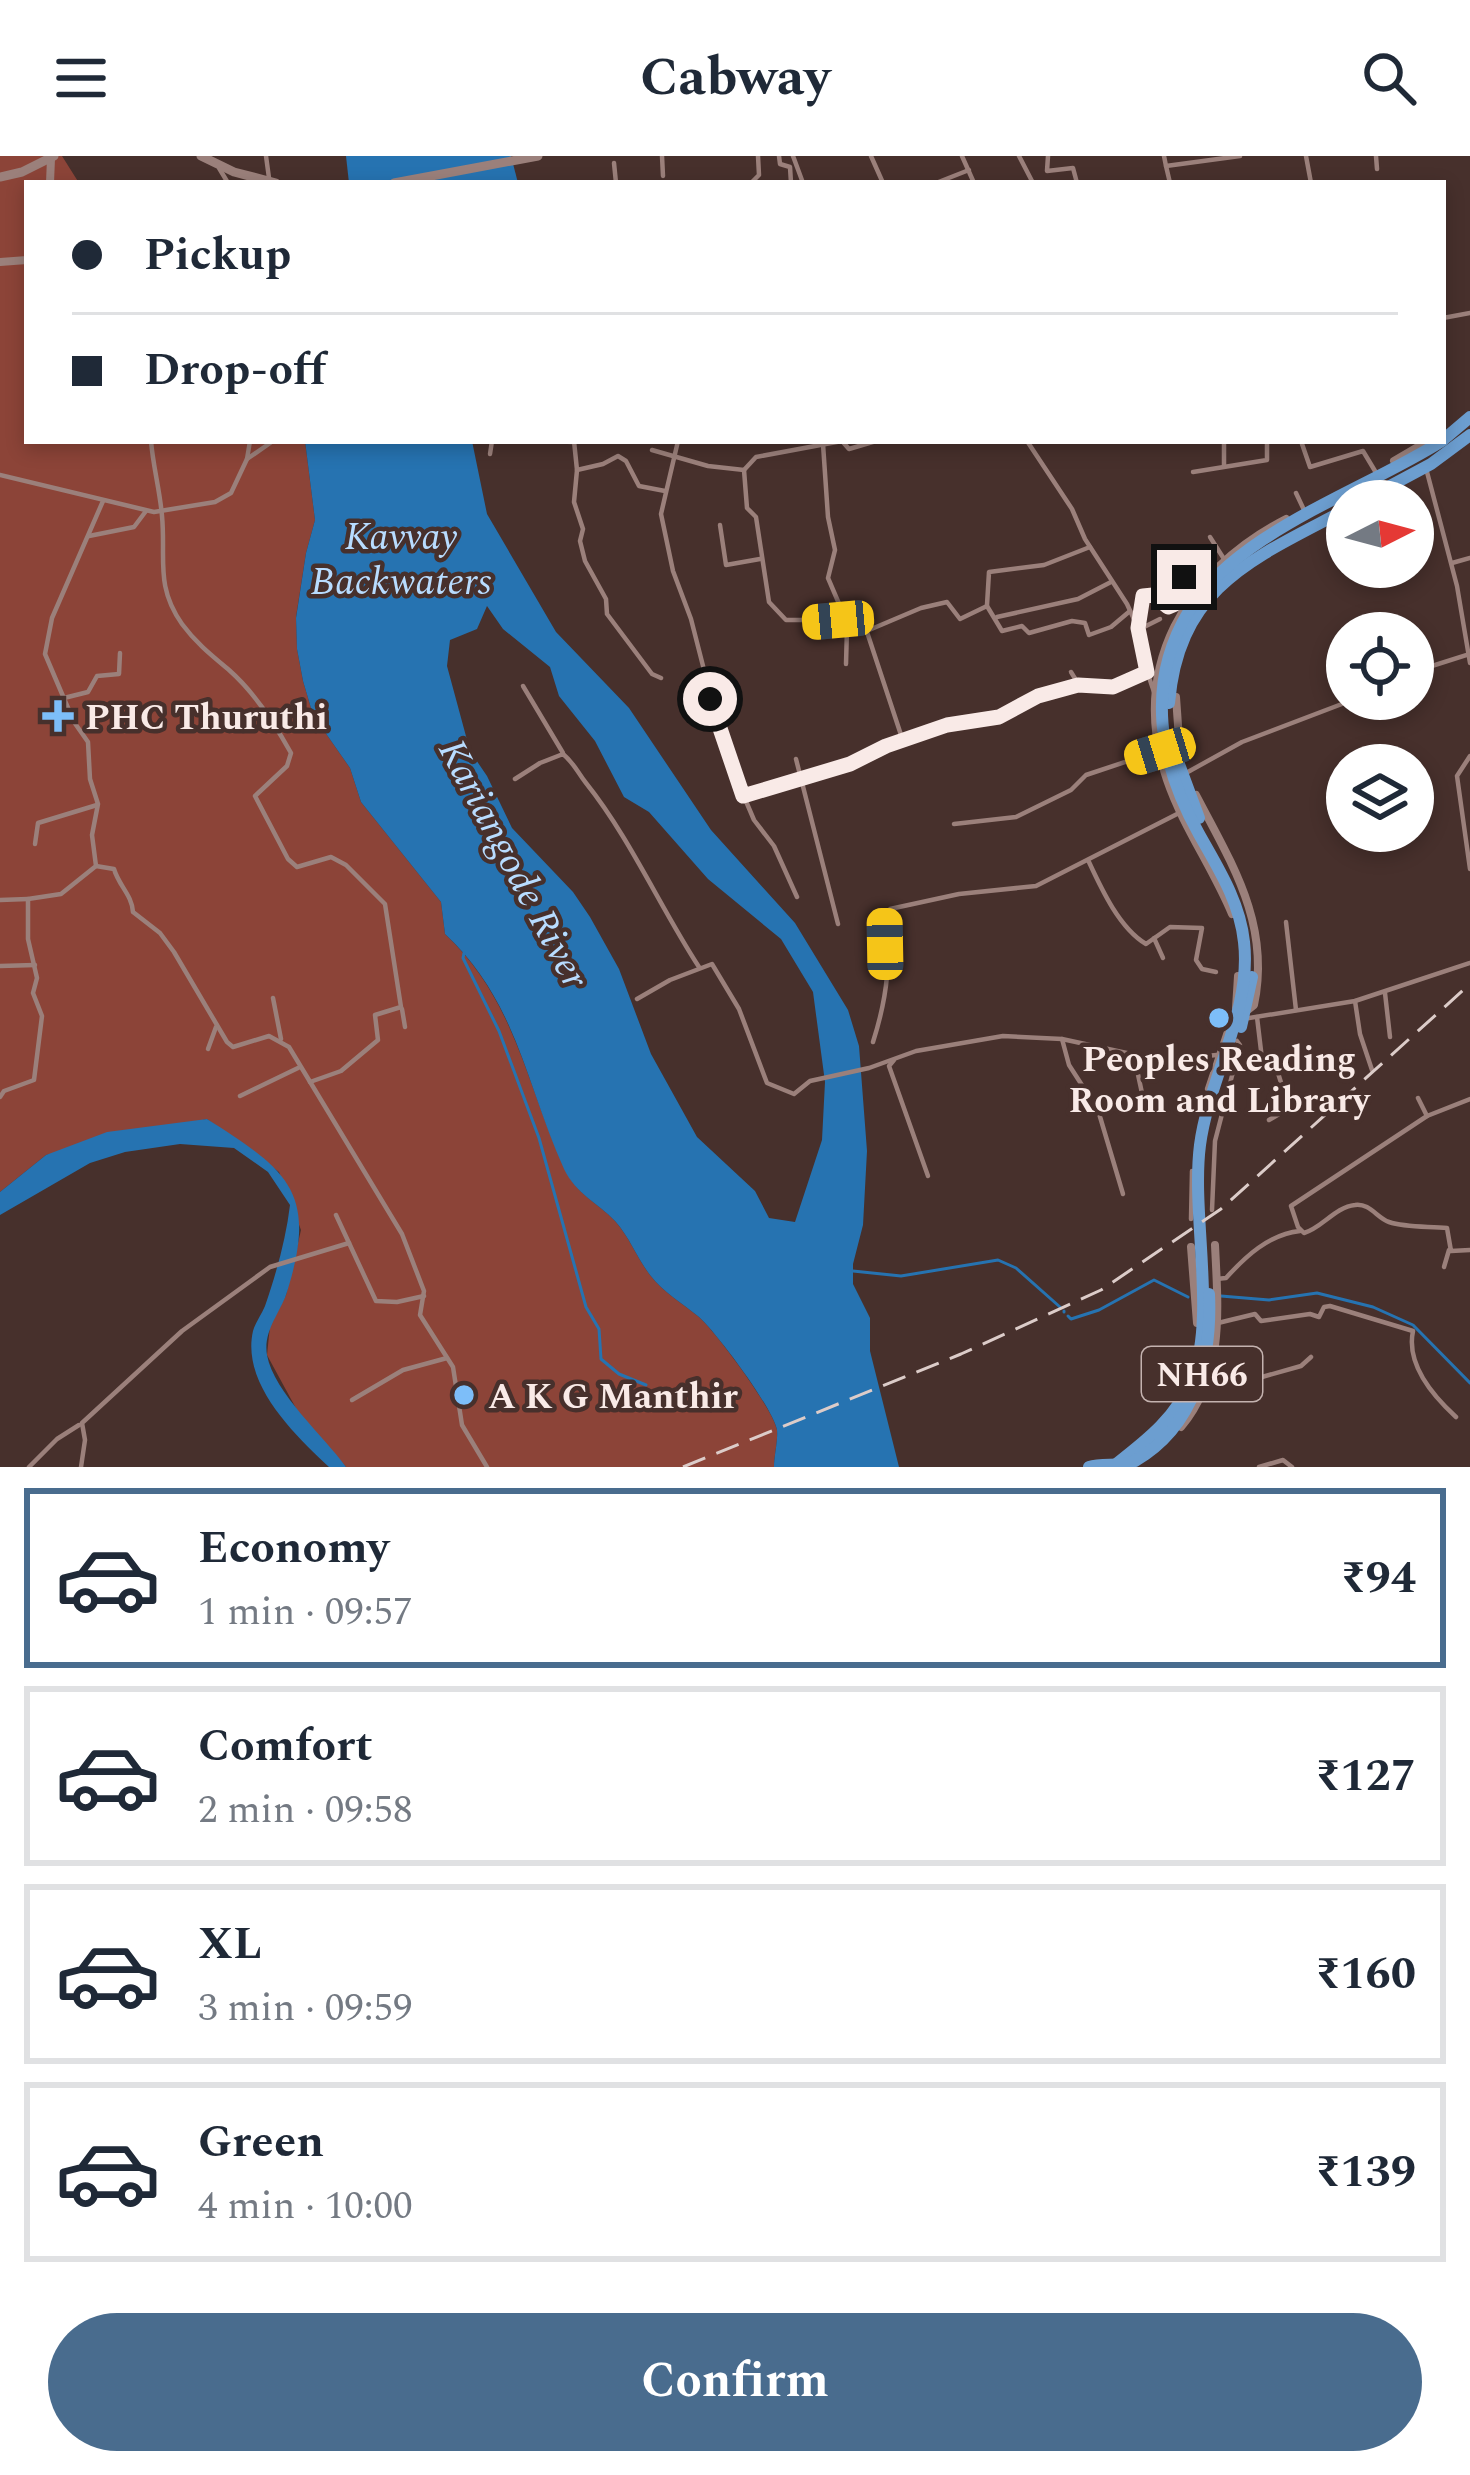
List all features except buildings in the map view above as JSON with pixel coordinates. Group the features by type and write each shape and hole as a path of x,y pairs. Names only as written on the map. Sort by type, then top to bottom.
{"highway":[{"name":"NH66","path":"1401,480 1425,467 1467,426"},
{"name":"NH66","path":"1089,1467 1132,1464 1166,1436 1196,1390 1206,1364 1210,1322 1201,1209 1204,1126 1243,1016 1246,958 1233,898 1180,798 1165,753 1162,686 1178,630 1204,589 1238,556 1433,444"},
{"name":"NH66","path":"1201,1209 1209,1140 1237,1041 1253,960 1245,907 1183,784 1173,753 1171,681 1176,657 1204,602 1233,572 1326,520"}],"main road":[{"path":"201,156 268,180"},
{"path":"410,180 538,156"},
{"path":"0,177 50,157"}],"street":[{"path":"662,156 663,176"},
{"path":"779,156 780,164 790,167 791,180"},
{"path":"962,156 973,180"},
{"path":"1048,156 1047,171 1072,168 1076,180"},
{"path":"1164,156 1169,180"},
{"path":"1166,166 1240,156"},
{"path":"1376,156 1377,169"},
{"path":"614,163 616,180"},
{"path":"215,164 226,180"},
{"path":"944,180 969,170"},
{"path":"151,444 163,520 161,579 180,621 209,658 229,670 264,711 291,753 287,766 255,796 288,859 297,866 331,857 346,865 385,904 405,1027"},
{"path":"0,475 146,511 162,510 215,502 231,493 250,444"},
{"path":"247,459 269,444"},
{"path":"490,454 492,444"},
{"path":"574,444 574,502 583,529 580,547 585,561 606,599 607,614 652,674 661,678"},
{"path":"678,444 661,518 673,571 691,619 720,735 743,796 774,846 796,897"},
{"path":"846,664 844,625 828,578 835,550 823,444 756,458 744,470 747,508 756,517 769,602 781,617 786,620 844,625 866,629 937,603 947,602 960,619 987,606"},
{"path":"1029,444 1130,611 1156,698"},
{"path":"1224,444 1225,466"},
{"path":"1192,472 1267,460 1268,444"},
{"path":"1302,444 1310,467 1363,451 1375,471"},
{"path":"1268,1120 1288,1105 1273,1057 1262,1059 1243,1016 1236,928 1181,812 1160,751 1158,674 1173,628 1198,587 1225,559 1262,532 1423,444"},
{"path":"652,450 744,470"},
{"path":"577,470 621,456 639,486 665,491"},
{"path":"1425,467 1451,563 1469,657 1434,667"},
{"path":"1296,493 1304,510"},
{"path":"96,866 92,833 98,804 90,779 88,742 46,654 48,633 103,501"},
{"path":"89,536 134,527 146,511"},
{"path":"153,522 163,520"},
{"path":"720,525 726,565 760,559"},
{"path":"1210,537 1225,559"},
{"path":"1090,548 1043,565 989,572 987,606 1002,631 1022,626 1029,633 1072,621 1085,623 1089,635 1111,627 1130,611"},
{"path":"1451,563 1470,558"},
{"path":"1138,629 1143,596 1153,595 1168,607 1175,604 1184,577"},
{"path":"995,617 1078,599 1111,582"},
{"path":"1138,629 1160,619"},
{"path":"866,629 903,741"},
{"path":"1189,631 1174,705 1186,773 1253,913 1260,969 1254,1005 1227,1027 1216,1055 1196,1135 1201,1209"},
{"path":"64,698 88,692 97,676 118,674 120,653"},
{"path":"1071,672 1078,685"},
{"path":"743,796 800,780 947,725 999,717 1038,696 1078,685 1113,687 1147,672"},
{"path":"523,686 563,754 579,767 584,782 612,817 699,967"},
{"path":"1186,773 1242,742 1326,710"},
{"path":"954,824 1016,817 1071,790 1086,775 1160,751"},
{"path":"515,779 563,754"},
{"path":"1470,756 1457,776 1470,869"},
{"path":"796,759 838,924"},
{"path":"35,844 38,823 98,804"},
{"path":"872,1042 884,1011 888,972 884,919 890,909 959,894 1036,886 1181,812"},
{"path":"1088,860 1112,906 1138,940 1146,944 1170,927 1202,928 1196,960 1202,969 1216,971"},
{"path":"0,899 61,893 96,866 114,869 119,885 133,901 134,912 174,952 232,1047 266,1036 289,1047 402,1234 424,1296 421,1315 453,1367 462,1425 487,1467"},
{"path":"0,1096 34,1080 41,1016 28,939 28,898"},
{"path":"1286,922 1296,1010"},
{"path":"1154,938 1163,958"},
{"path":"1243,1016 1355,1001 1470,963"},
{"path":"638,999 712,964 739,1010 767,1083 794,1094 816,1079 916,1051 1003,1036 1062,1039 1159,1060 1216,1055"},
{"path":"0,966 35,965"},
{"path":"1385,993 1390,1037"},
{"path":"273,998 281,1040"},
{"path":"1355,1001 1372,1070"},
{"path":"310,1082 361,1058 378,1040 375,1015 401,1007"},
{"path":"208,1049 216,1027"},
{"path":"1062,1039 1069,1065 1098,1110 1123,1195"},
{"path":"1134,1056 1145,1107"},
{"path":"894,1060 889,1066 896,1091 928,1176"},
{"path":"240,1096 298,1068"},
{"path":"1418,1098 1427,1116"},
{"path":"1298,1230 1291,1206 1427,1116 1470,1099"},
{"path":"1216,1279 1226,1278 1261,1246 1298,1230 1313,1231 1354,1205 1388,1222 1448,1228 1450,1247 1444,1268"},
{"path":"337,1215 376,1301 424,1296"},
{"path":"29,1467 182,1330 270,1267 349,1243"},
{"path":"1191,1247 1197,1330 1189,1374 1162,1419 1126,1449 1126,1463 1172,1438 1207,1384 1218,1323 1216,1279 1207,1255"},
{"path":"1450,1247 1453,1252 1470,1250"},
{"path":"1218,1323 1255,1314 1261,1321 1310,1314 1319,1317 1330,1306 1413,1330 1411,1349 1418,1365 1438,1400 1456,1417"},
{"path":"1207,1384 1244,1375 1255,1379 1301,1366 1311,1357"},
{"path":"352,1400 403,1370 447,1358"},
{"path":"81,1467 82,1423"},
{"path":"1258,1467 1283,1460 1292,1467"}],"shaded area":[{"path":"0,156 62,156 77,180 24,180 24,444 305,444 315,520 296,617 297,649 313,715 350,768 361,802 441,902 445,934 469,960 504,1016 570,1178 615,1221 655,1281 707,1325 766,1406 777,1430 774,1467 346,1467 298,1412 267,1355 270,1326 286,1295 301,1230 279,1172 207,1119 46,1155 0,1192"}],"water":[{"path":"346,156 511,156 517,180 349,180"},
{"name":"Kavvay Backwaters","path":"305,444 473,444 487,514 556,632 629,708 711,830 795,923 848,1010 859,1046 867,1151 863,1225 853,1284 870,1318 870,1351 899,1467 774,1467 777,1430 743,1371 699,1317 655,1281 615,1221 569,1178 489,987 445,934 441,902 361,802 350,768 313,715 297,649 296,618 315,520","holes":["487,606 503,629 550,667 559,696 595,741 624,797 649,812 708,879 781,939 813,992 825,1082 822,1140 795,1222 769,1218 755,1191 697,1137 651,1054 619,969 590,917 573,892 512,828 470,751 447,666 450,640 477,629"]},
{"path":"207,1119 259,1154 290,1188 299,1232 286,1295 269,1331 267,1355 289,1399 346,1467 329,1467 301,1440 274,1407 255,1370 253,1331 277,1269 290,1205 268,1172 234,1148 180,1144 125,1152 90,1163 0,1215 0,1192 46,1155 107,1132"}],"waterway":[{"path":"464,953 539,1138 586,1307 599,1329 601,1359 619,1374 646,1385"},
{"path":"853,1271 901,1276 998,1260 1016,1268 1060,1307"},
{"path":"1068,1316 1099,1310 1154,1280 1188,1297"},
{"path":"1221,1296 1269,1300 1317,1293 1373,1307 1413,1325 1470,1383"}],"railway":[{"path":"683,1467 961,1354 1101,1290 1221,1209 1470,984"}],"place":[{"name":"PHC Thuruthi","path":"58,716"},
{"name":"Peoples Reading Room and Library","path":"1219,1018"},
{"name":"A K G Manthir","path":"464,1395"}],"route":[{"path":"710,699 743,796 766,791 947,725 999,717 1038,696 1078,685 1113,687 1147,672 1138,628 1143,596 1153,595 1168,607 1175,604 1184,577"}],"water label":[{"name":"Kariangode River","path":"515,863"}]}
